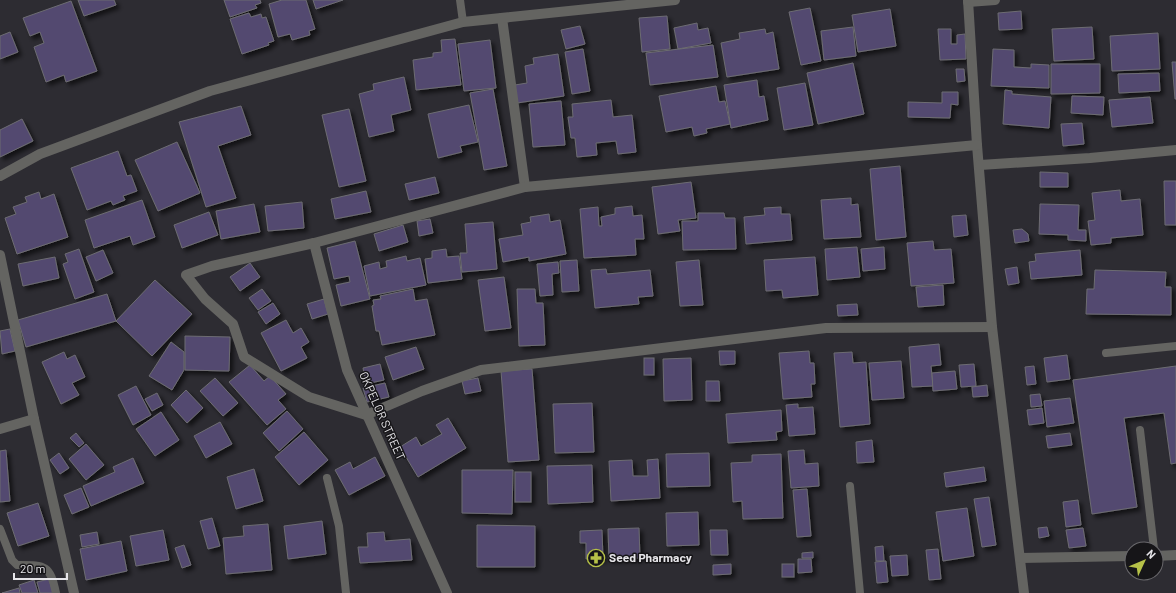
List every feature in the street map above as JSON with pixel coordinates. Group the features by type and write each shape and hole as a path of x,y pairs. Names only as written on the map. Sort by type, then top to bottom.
{"street":[{"path":"0,176 40,154 210,91 463,22 675,0"},
{"path":"995,0 968,1 977,145 980,165 992,327 1024,593"},
{"path":"502,18 525,187"},
{"path":"977,145 525,187 314,243 212,266 186,275 205,299 233,324 244,357 309,397 366,415 422,391 481,370 826,328 992,327"},
{"path":"980,165 1090,158 1176,150"},
{"name":"OKPELOR STREET","path":"314,243 347,370 447,593"},
{"path":"0,255 34,419 74,593"},
{"path":"0,429 34,419"},
{"path":"1164,556 1176,555"},
{"path":"1020,558 1124,556"}],"lane":[{"path":"460,0 463,22"},
{"path":"1106,353 1176,346"},
{"path":"1140,430 1153,541"},
{"path":"327,478 339,526 346,593"},
{"path":"850,486 860,593"},
{"path":"0,529 12,560 17,565 40,565 47,568 52,576 56,593"}],"building":[{"path":"78,0 114,0 116,5 84,16"},
{"path":"224,0 260,0 261,3 255,5 257,8 230,17"},
{"path":"282,0 306,0 315,29 309,31 310,35 292,40 290,34 278,37 269,4"},
{"path":"313,0 343,0 316,9"},
{"path":"71,1 97,71 66,82 64,75 46,82 34,47 44,43 40,32 30,36 23,18"},
{"path":"810,8 821,61 801,65 789,12"},
{"path":"890,9 896,46 858,52 852,15"},
{"path":"1021,11 1022,29 999,30 998,13"},
{"path":"249,13 251,17 261,14 262,18 266,17 274,41 268,43 269,45 242,54 230,19"},
{"path":"667,16 670,49 642,52 639,18"},
{"path":"697,23 698,30 708,28 711,43 678,49 674,28"},
{"path":"580,26 585,44 566,49 561,30"},
{"path":"853,27 856,56 824,60 821,31"},
{"path":"1092,27 1094,59 1054,61 1052,29"},
{"path":"765,29 766,34 773,32 779,69 727,77 721,43 740,39 739,33"},
{"path":"938,29 951,29 951,44 957,44 957,35 965,34 966,59 940,60"},
{"path":"10,32 18,52 0,59 0,36"},
{"path":"1158,33 1160,69 1112,71 1110,36"},
{"path":"455,39 461,85 416,90 413,60 433,57 433,53 442,52 441,40"},
{"path":"490,40 496,88 464,91 458,44"},
{"path":"713,45 718,77 650,85 646,53"},
{"path":"583,49 590,91 572,94 565,52"},
{"path":"993,49 1014,50 1014,67 1031,68 1031,64 1049,65 1049,88 991,86"},
{"path":"558,54 564,96 517,103 515,85 527,83 525,66 534,64 533,58"},
{"path":"1172,62 1176,62 1176,99 1175,99"},
{"path":"853,63 864,114 818,124 807,73"},
{"path":"1051,64 1100,64 1100,93 1051,94"},
{"path":"956,69 964,69 965,81 957,82"},
{"path":"1159,73 1160,91 1119,93 1118,74"},
{"path":"404,77 411,110 391,115 394,131 369,137 359,94 374,90 373,84"},
{"path":"757,80 759,97 764,96 768,120 731,128 724,85"},
{"path":"805,83 813,125 784,130 777,88"},
{"path":"716,86 719,102 725,101 730,124 706,129 707,133 694,136 692,127 666,132 659,96"},
{"path":"493,89 507,166 484,170 470,93"},
{"path":"1005,90 1012,91 1012,94 1051,97 1049,128 1003,124"},
{"path":"942,92 958,92 958,105 951,104 950,118 908,117 908,102 942,103"},
{"path":"1072,96 1104,97 1103,115 1071,113"},
{"path":"1150,97 1153,123 1112,127 1109,100"},
{"path":"611,100 613,117 632,115 636,152 618,154 616,141 596,143 597,155 577,157 575,138 571,138 568,117 573,117 572,104"},
{"path":"561,101 565,145 533,147 529,104"},
{"path":"469,105 478,142 460,146 462,152 438,158 428,114"},
{"path":"241,106 251,135 218,146 236,198 206,207 179,122"},
{"path":"349,109 366,181 339,187 322,115"},
{"path":"22,119 33,141 0,157 0,130"},
{"path":"1082,123 1084,144 1063,146 1061,124"},
{"path":"177,142 200,193 158,211 135,160"},
{"path":"118,151 127,176 131,175 137,191 123,196 125,200 113,205 111,201 87,210 71,168"},
{"path":"900,166 906,237 876,240 870,169"},
{"path":"1040,172 1068,173 1068,187 1040,187"},
{"path":"435,177 439,193 409,200 405,184"},
{"path":"1164,181 1176,181 1176,225 1165,225"},
{"path":"691,182 696,218 678,220 680,231 658,234 652,187"},
{"path":"1120,190 1121,201 1140,199 1143,235 1111,238 1111,243 1091,245 1088,221 1095,220 1092,193"},
{"path":"366,191 371,212 335,219 331,199"},
{"path":"39,192 41,199 54,194 68,237 17,254 5,218 16,214 13,207 27,202 25,197"},
{"path":"851,198 851,205 858,204 861,237 824,239 821,200"},
{"path":"142,200 155,237 133,245 130,236 94,248 85,220"},
{"path":"302,202 304,228 268,231 265,206"},
{"path":"254,204 260,232 221,239 216,211"},
{"path":"1040,204 1079,205 1078,230 1086,230 1086,241 1068,240 1068,235 1039,234"},
{"path":"632,206 633,216 642,215 644,239 635,239 636,255 584,258 580,209 598,207 599,226 602,226 601,217 615,214 615,208"},
{"path":"781,207 781,214 790,214 792,240 746,244 744,217 765,215 764,208"},
{"path":"209,212 218,235 182,248 174,225"},
{"path":"698,213 724,213 725,218 735,218 736,249 683,250 682,221 698,221"},
{"path":"549,214 550,222 560,220 566,254 529,261 529,257 503,262 499,239 523,235 521,224 531,222 530,217"},
{"path":"966,215 968,235 954,237 952,216"},
{"path":"430,219 433,233 419,236 417,221"},
{"path":"493,222 497,269 462,272 460,253 467,253 465,224"},
{"path":"403,225 408,242 379,251 374,234"},
{"path":"1022,229 1028,234 1029,241 1015,243 1013,230"},
{"path":"355,241 370,299 341,306 336,285 350,282 349,276 334,279 327,248"},
{"path":"933,241 934,250 951,249 954,283 911,286 907,243"},
{"path":"857,247 860,277 827,280 825,249"},
{"path":"884,247 885,269 863,271 861,249"},
{"path":"79,249 94,292 75,299 63,264 68,262 65,254"},
{"path":"446,249 447,257 459,256 462,279 428,283 425,259 432,258 432,251"},
{"path":"103,250 113,273 96,281 86,257"},
{"path":"1080,250 1082,275 1031,279 1029,262 1036,261 1035,254"},
{"path":"406,256 407,261 420,258 426,285 370,296 364,266 379,262 380,269 387,267 386,261"},
{"path":"55,257 59,278 23,286 18,264"},
{"path":"815,257 818,295 783,298 782,290 766,291 764,260"},
{"path":"577,260 579,291 562,292 560,261"},
{"path":"699,260 703,305 680,306 676,262"},
{"path":"558,262 559,273 552,274 553,295 540,296 537,264"},
{"path":"250,263 260,277 240,291 230,277"},
{"path":"1017,267 1019,283 1008,285 1005,269"},
{"path":"606,269 607,274 650,270 653,296 638,297 639,304 595,308 591,270"},
{"path":"1095,270 1166,272 1165,287 1171,287 1171,315 1086,314 1087,289 1094,289"},
{"path":"504,277 511,328 485,331 478,280"},
{"path":"155,280 192,314 152,356 116,321"},
{"path":"943,285 944,305 918,307 916,287"},
{"path":"262,289 271,301 258,310 249,298"},
{"path":"413,289 415,301 427,299 435,335 382,345 379,331 376,331 372,306 374,305 373,300 381,299 380,296"},
{"path":"517,289 535,289 536,303 543,303 545,345 519,346"},
{"path":"107,294 116,321 26,347 18,320"},
{"path":"324,299 328,314 312,319 307,304"},
{"path":"273,303 280,314 266,324 258,312"},
{"path":"857,304 858,315 838,316 837,305"},
{"path":"286,320 293,333 301,328 309,342 301,347 307,358 281,371 261,333"},
{"path":"10,329 15,351 2,354 0,331"},
{"path":"185,336 230,337 229,371 185,370"},
{"path":"171,342 184,352 184,370 172,390 149,376"},
{"path":"939,344 941,365 931,366 933,386 912,387 909,347"},
{"path":"416,347 424,369 393,380 385,357"},
{"path":"719,351 735,351 735,364 720,365"},
{"path":"809,351 810,363 814,363 815,384 811,384 812,397 783,399 779,353"},
{"path":"64,352 67,359 75,355 85,377 72,383 79,395 61,404 42,362"},
{"path":"852,352 853,363 866,362 870,424 840,427 834,353"},
{"path":"1067,355 1070,379 1047,382 1044,358"},
{"path":"644,358 654,358 654,375 644,375"},
{"path":"691,358 692,400 664,401 663,359"},
{"path":"901,361 904,398 872,400 869,363"},
{"path":"380,364 384,380 366,384 363,368"},
{"path":"974,364 976,386 961,387 959,365"},
{"path":"250,365 264,381 270,376 286,394 278,400 286,409 267,425 229,382"},
{"path":"1034,366 1036,384 1027,385 1025,367"},
{"path":"1176,366 1176,463 1171,464 1164,413 1124,418 1137,507 1092,514 1073,380"},
{"path":"532,369 539,460 508,462 501,371"},
{"path":"955,371 957,389 933,391 932,373"},
{"path":"215,378 238,403 223,416 200,391"},
{"path":"478,378 481,391 465,394 462,381"},
{"path":"706,381 719,381 720,401 706,401"},
{"path":"385,383 389,397 367,402 363,388"},
{"path":"987,385 988,396 973,397 972,387"},
{"path":"136,386 151,415 133,425 118,395"},
{"path":"186,390 203,408 187,423 171,405"},
{"path":"157,393 163,405 152,411 145,399"},
{"path":"1040,394 1042,406 1031,407 1030,395"},
{"path":"1070,398 1074,423 1047,427 1044,401"},
{"path":"592,403 594,452 555,453 553,404"},
{"path":"798,404 798,408 813,407 815,434 789,436 786,405"},
{"path":"1042,408 1044,423 1029,425 1027,410"},
{"path":"781,410 782,431 776,432 777,440 728,443 726,414"},
{"path":"287,411 303,429 279,451 263,433"},
{"path":"161,412 179,440 155,456 136,429"},
{"path":"448,418 466,448 418,477 400,447 416,437 421,446 442,434 436,425"},
{"path":"220,422 232,444 206,458 194,436"},
{"path":"304,432 328,460 299,485 275,457"},
{"path":"76,433 84,443 79,447 70,438"},
{"path":"1070,433 1072,445 1048,448 1046,436"},
{"path":"872,440 874,462 857,463 856,442"},
{"path":"86,444 104,465 86,480 69,459"},
{"path":"6,450 10,501 0,502 0,451"},
{"path":"804,450 805,464 818,463 819,486 791,488 788,451"},
{"path":"59,453 69,468 60,474 50,460"},
{"path":"709,453 710,486 667,487 666,454"},
{"path":"781,454 783,518 743,519 742,501 733,502 731,463 752,462 752,455"},
{"path":"375,457 385,476 349,495 335,470 350,462 353,469"},
{"path":"133,458 144,483 91,506 83,486 115,472 113,467"},
{"path":"658,459 660,498 611,501 609,461 632,460 633,476 648,476 647,460"},
{"path":"592,465 593,502 548,504 547,466"},
{"path":"984,467 986,481 946,487 944,473"},
{"path":"254,469 263,501 236,509 227,477"},
{"path":"462,470 513,470 512,514 462,513"},
{"path":"515,472 531,472 531,502 515,502"},
{"path":"81,488 89,507 72,514 64,495"},
{"path":"807,489 811,536 797,537 793,490"},
{"path":"989,497 996,545 982,547 974,499"},
{"path":"1078,500 1081,525 1066,527 1063,502"},
{"path":"38,503 49,536 18,546 7,513"},
{"path":"967,508 974,556 943,561 936,512"},
{"path":"698,512 699,545 667,546 666,513"},
{"path":"212,518 220,546 208,549 200,521"},
{"path":"322,521 326,554 288,559 284,526"},
{"path":"268,524 272,570 226,574 223,538 244,536 243,526"},
{"path":"477,525 535,526 535,567 477,567"},
{"path":"1047,527 1049,536 1039,538 1038,528"},
{"path":"639,528 640,558 609,559 608,529"},
{"path":"1083,528 1086,546 1069,548 1066,530"},
{"path":"163,530 169,560 136,566 130,536"},
{"path":"602,530 603,559 586,559 586,543 580,543 580,531"},
{"path":"710,530 727,530 728,555 711,555"},
{"path":"97,532 99,544 82,547 80,535"},
{"path":"384,532 385,541 410,539 412,560 360,563 358,547 368,547 367,533"},
{"path":"121,541 127,571 86,580 80,549"},
{"path":"184,545 191,565 182,568 175,548"},
{"path":"883,546 884,561 876,561 875,547"},
{"path":"938,549 941,579 929,580 926,550"},
{"path":"813,552 813,558 802,558 802,553"},
{"path":"907,555 908,575 892,576 890,556"},
{"path":"798,559 811,559 812,572 798,573"},
{"path":"886,561 888,582 877,583 875,562"},
{"path":"731,564 731,574 713,575 713,565"},
{"path":"782,564 794,564 794,577 782,577"},
{"path":"49,579 53,593 40,593 37,582"},
{"path":"34,580 38,593 22,593 19,585"},
{"path":"19,588 20,593 2,593"}],"place":[{"name":"Seed Pharmacy","path":"596,558"}]}
